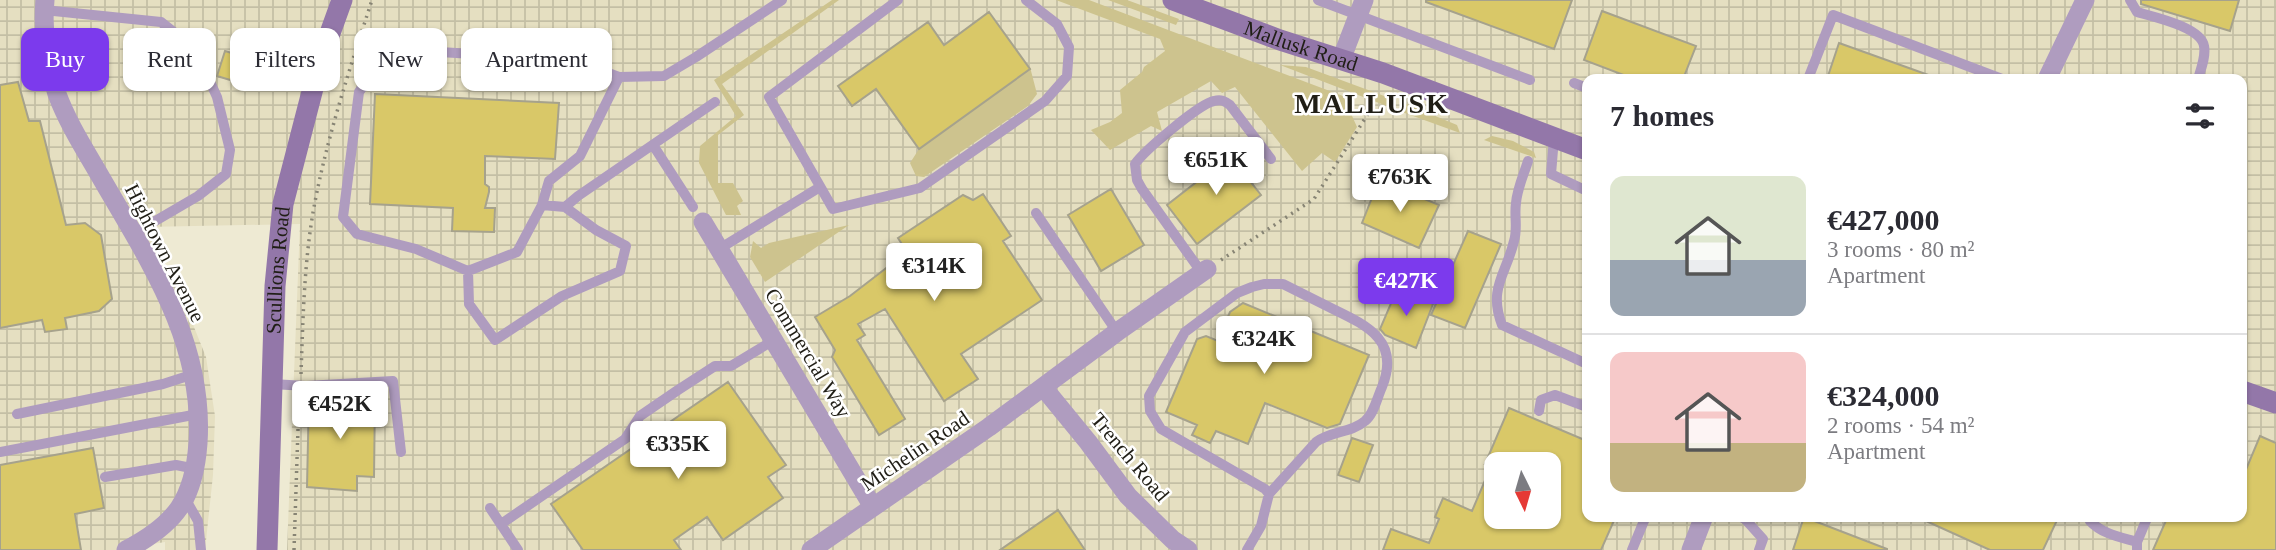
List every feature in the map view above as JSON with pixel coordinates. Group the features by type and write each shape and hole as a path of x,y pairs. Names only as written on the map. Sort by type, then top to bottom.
{"main road":[{"name":"Scullions Road","path":"267,550 275,286 283,204 320,61 342,0"},
{"name":"Mallusk Road","path":"1173,0 1582,148"},
{"path":"2247,393 2276,403"}],"street":[{"path":"2049,74 2085,0"},
{"name":"Hightown Avenue","path":"44,5 49,65 57,95 182,329 194,374 198,414 197,469 186,500 161,529 126,550"},
{"path":"1341,60 1362,8"},
{"name":"Commercial Way","path":"698,215 873,507"},
{"name":"Michelin Road","path":"811,550 989,428 1117,332 1205,271"},
{"name":"Trench Road","path":"1043,387 1128,496 1173,540 1188,550"},
{"path":"1691,550 1702,522"}],"lane":[{"path":"619,77 580,156 549,181 542,205 517,252 468,271 416,249 357,234 343,217 359,92 390,49 573,60 619,77 664,76 696,58 782,0"},
{"path":"898,0 769,97 833,209 920,188 1045,101 1068,76 1069,47 1058,23 1026,0"},
{"path":"1318,0 1362,8 1530,80"},
{"path":"2130,0 2137,12 2193,31 2201,37 2204,47 2199,74"},
{"path":"44,5 161,22 195,48 217,97 230,150 226,174 198,196 133,234"},
{"path":"1810,74 1833,15 1989,74"},
{"path":"1574,83 1582,86"},
{"path":"1205,271 1142,189 1137,180 1135,164 1142,153 1198,110 1217,100 1230,105 1271,159"},
{"path":"565,207 715,102"},
{"path":"1554,138 1551,174 1582,189"},
{"path":"653,145 698,215"},
{"path":"1528,161 1515,204 1515,240 1497,289 1495,307 1502,325 1582,362"},
{"path":"719,249 820,187"},
{"path":"468,271 469,304 495,340 562,296 621,271 626,246 596,230 565,207 542,205"},
{"path":"1036,213 1117,332"},
{"path":"1247,550 1261,526 1269,494 1316,442 1325,436 1354,428 1370,417 1386,370 1384,346 1366,325 1283,284 1274,283 1252,286 1237,293 1185,332 1149,396 1150,411 1161,429 1265,489 1269,494"},
{"path":"501,524 625,439 640,416 678,390 715,366 731,366 774,340"},
{"path":"17,414 163,384 194,374"},
{"path":"272,383 300,385 393,381 401,452"},
{"path":"1539,411 1541,400 1555,395 1582,405"},
{"path":"0,452 198,414"},
{"path":"105,477 176,464 197,469"},
{"path":"186,500 198,521 201,550"},
{"path":"490,508 519,550"},
{"path":"1632,550 1644,522"},
{"path":"1748,522 1763,539 1759,550"},
{"path":"2091,522 2096,527 2137,546 2146,522"}],"path":[{"path":"293,550 303,320 314,209 334,119 372,0"},
{"path":"1205,271 1314,199 1373,106"}],"shaded area":[{"path":"0,0 2276,0 2276,550 287,550 300,224 145,227 180,292 206,357 215,416 213,475 205,550 165,550 165,542 116,550 0,550"},
{"path":"832,0 839,0 722,84 744,115 718,135 718,183 733,183 743,201 737,206 741,215 726,215 699,163 700,146 736,116 714,80"},
{"path":"1056,0 1089,0 1343,96 1357,127 1335,162 1322,153 1302,171 1235,87 1222,93 1211,81 1157,112 1162,131 1151,126 1110,150 1091,130 1110,122 1122,113 1120,90 1165,51 1160,39"},
{"path":"1108,0 1127,0 1179,19 1176,25"},
{"path":"1280,65 1306,67 1395,100 1392,108"},
{"path":"1030,67 1037,94 1028,106 924,177 916,176 910,163 919,149"},
{"path":"1404,103 1457,125 1460,133 1402,112"},
{"path":"1492,136 1513,141 1534,152 1536,158 1484,140"},
{"path":"849,225 765,282 750,257 753,241 761,248 769,243"}],"building":[{"path":"1426,0 1572,0 1554,49"},
{"path":"2141,0 2239,0 2230,31 2141,4"},
{"path":"1602,11 1696,46 1685,74 1621,74 1584,60"},
{"path":"989,12 1030,69 919,149 876,89 852,106 838,86 928,22 944,45"},
{"path":"1839,43 1926,74 1829,74"},
{"path":"225,51 230,52 230,80 217,76"},
{"path":"18,82 29,121 40,121 66,225 85,223 101,235 112,299 99,311 65,318 67,329 45,332 42,320 0,328 0,85"},
{"path":"375,94 559,103 555,159 485,156 485,184 489,187 489,192 485,208 495,208 494,232 452,231 453,208 370,204"},
{"path":"1239,149 1251,164 1254,177 1250,181 1261,195 1197,244 1167,205"},
{"path":"1379,180 1439,205 1419,248 1362,223"},
{"path":"1111,189 1144,245 1101,271 1068,215"},
{"path":"983,194 1011,236 1003,241 1042,300 961,354 978,379 944,401 885,309 858,324 865,335 857,340 905,419 879,435 832,357 835,350 815,317 850,296 907,252 898,238 963,195 973,200"},
{"path":"1468,231 1501,244 1465,328 1431,315"},
{"path":"1398,287 1433,304 1416,348 1385,335 1380,329"},
{"path":"1243,303 1369,355 1340,424 1327,428 1265,403 1248,444 1216,431 1210,443 1192,435 1197,425 1166,412 1197,339 1206,336 1218,341 1230,312"},
{"path":"728,382 786,465 768,477 783,498 723,540 707,517 674,540 681,550 583,550 551,504"},
{"path":"309,395 375,396 374,477 357,476 357,491 307,487"},
{"path":"1509,408 1582,439 1582,522 1613,522 1601,550 1383,550 1391,529 1429,543 1439,519 1435,517 1443,498 1472,511 1484,483 1484,529 1561,529 1561,452 1490,452"},
{"path":"2260,436 2276,443 2276,550 2153,550 2165,522 2247,522 2247,467"},
{"path":"1352,438 1373,445 1359,482 1338,475"},
{"path":"93,448 104,508 75,514 81,550 0,550 0,465"},
{"path":"1058,510 1085,550 1000,550"},
{"path":"1802,522 1817,522 1887,549 1887,550 1793,550"},
{"path":"1928,522 2056,522 2043,550 1990,550"}],"district":[{"name":"MALLUSK","path":"1372,103"}]}
